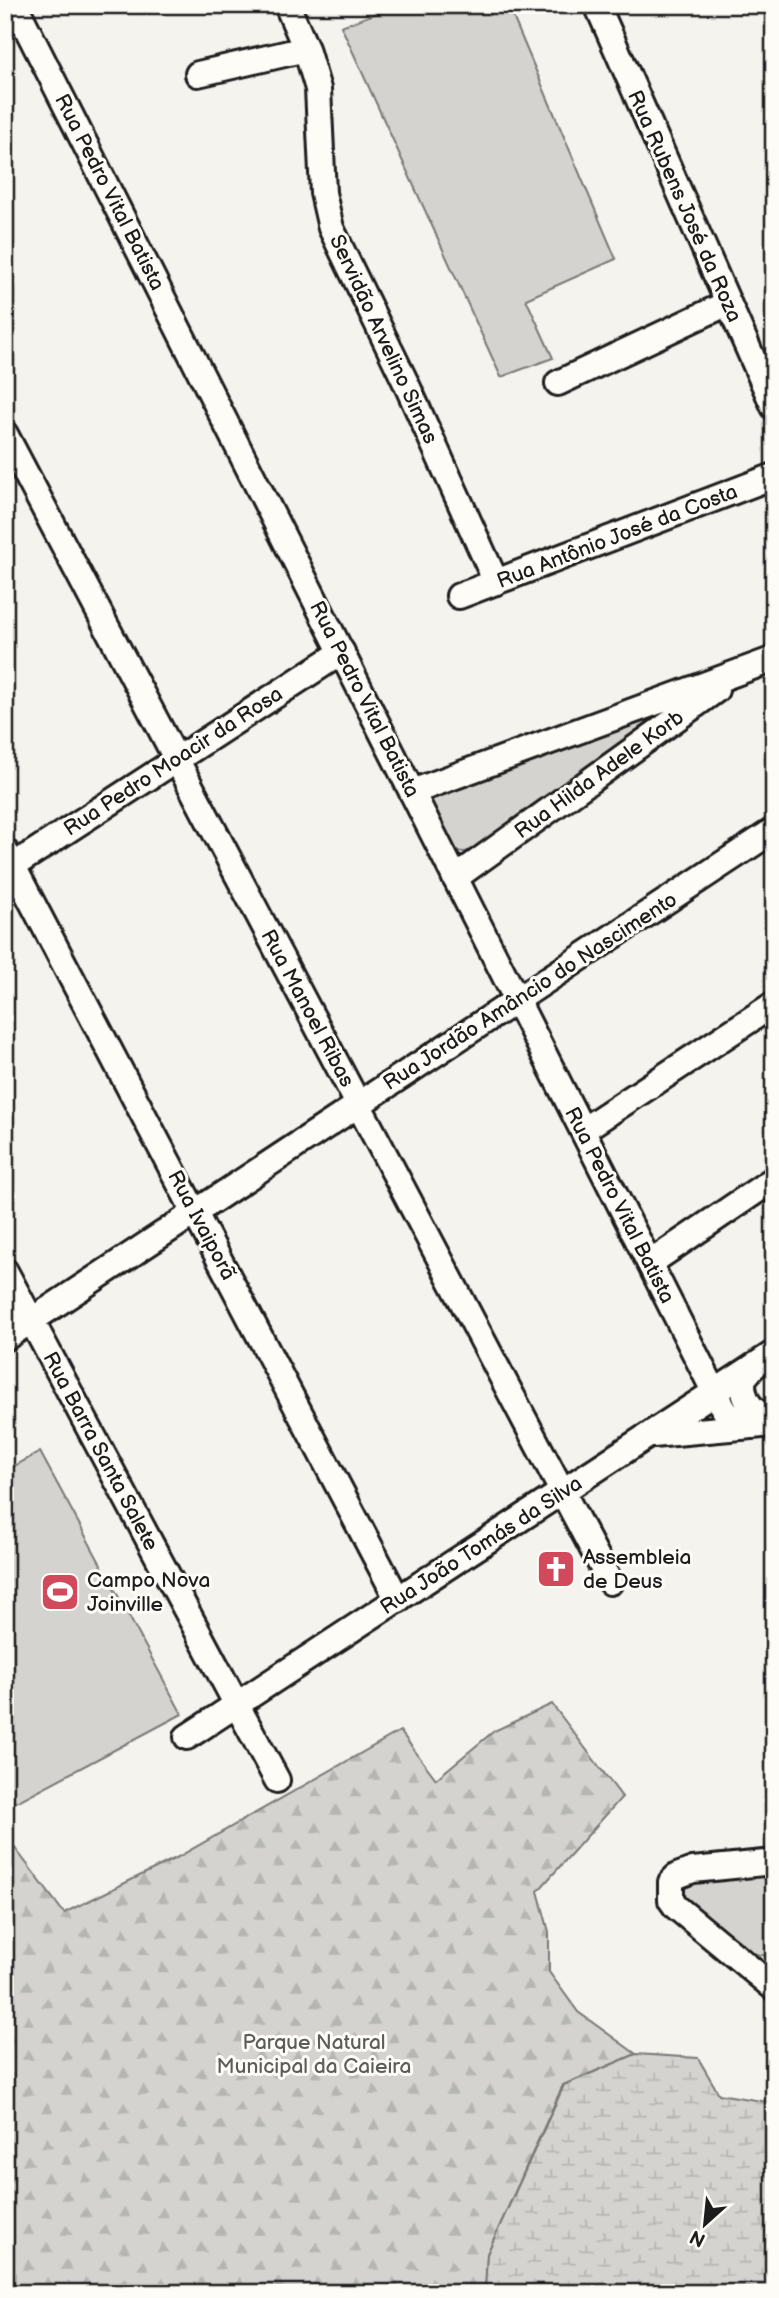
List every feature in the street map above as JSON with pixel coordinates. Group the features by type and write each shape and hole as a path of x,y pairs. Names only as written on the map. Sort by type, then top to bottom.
{"street":[{"name":"Rua Pedro Vital Batista","path":"15,5 715,1392 727,1414 766,1424"},
{"name":"Servidão Arvelino Simas","path":"287,5 306,49 318,89 323,193 331,228 405,381 496,582"},
{"name":"Rua Rubens José da Roza","path":"597,5 774,407"},
{"path":"198,74 306,49"},
{"path":"558,383 728,303"},
{"name":"Rua Manoel Ribas","path":"5,434 610,1581"},
{"name":"Rua Antônio José da Costa","path":"459,596 774,476"},
{"name":"Rua Pedro Moacir da Rosa","path":"8,863 342,652"},
{"path":"412,792 774,659"},
{"name":"Rua Hilda Adele Korb","path":"456,878 742,671"},
{"name":"Rua Jordão Amâncio do Nascimento","path":"5,1338 774,830"},
{"name":"Rua Ivaiporã","path":"8,863 398,1600"},
{"path":"583,1130 774,1004"},
{"path":"650,1263 774,1179"},
{"name":"Rua Barra Santa Salete","path":"5,1271 277,1780"},
{"path":"764,1360 743,1378 745,1401 766,1424"},
{"name":"Rua João Tomás da Silva","path":"187,1737 764,1360"},
{"path":"649,1435 766,1424"},
{"path":"774,1862 693,1870 677,1876 671,1882 671,1900 676,1907 774,1988"}],"green space":[{"path":"399,5 508,5 616,259 526,299 553,358 501,377 341,26"},
{"path":"660,714 664,721 469,851 454,849 439,827 430,802 435,792"},
{"name":"Campo Nova Joinville","path":"40,1452 182,1714 9,1806 5,1799 5,1471"},
{"name":"Parque Natural Municipal da Caieira","path":"552,1704 622,1797 538,1891 549,1932 549,1972 578,2012 636,2054 563,2085 487,2254 485,2293 5,2293 5,1835 64,1913 178,1857 400,1731 436,1779 494,1731"},
{"path":"758,1873 767,1881 771,1949 768,1955 759,1955 736,1944 682,1901 680,1884"},
{"path":"636,2054 698,2058 719,2094 774,2103 774,2293 485,2293 487,2254 564,2085"}],"place":[{"name":"Assembleia de Deus","path":"556,1569"},
{"name":"Campo Nova Joinville","path":"60,1592"}]}
